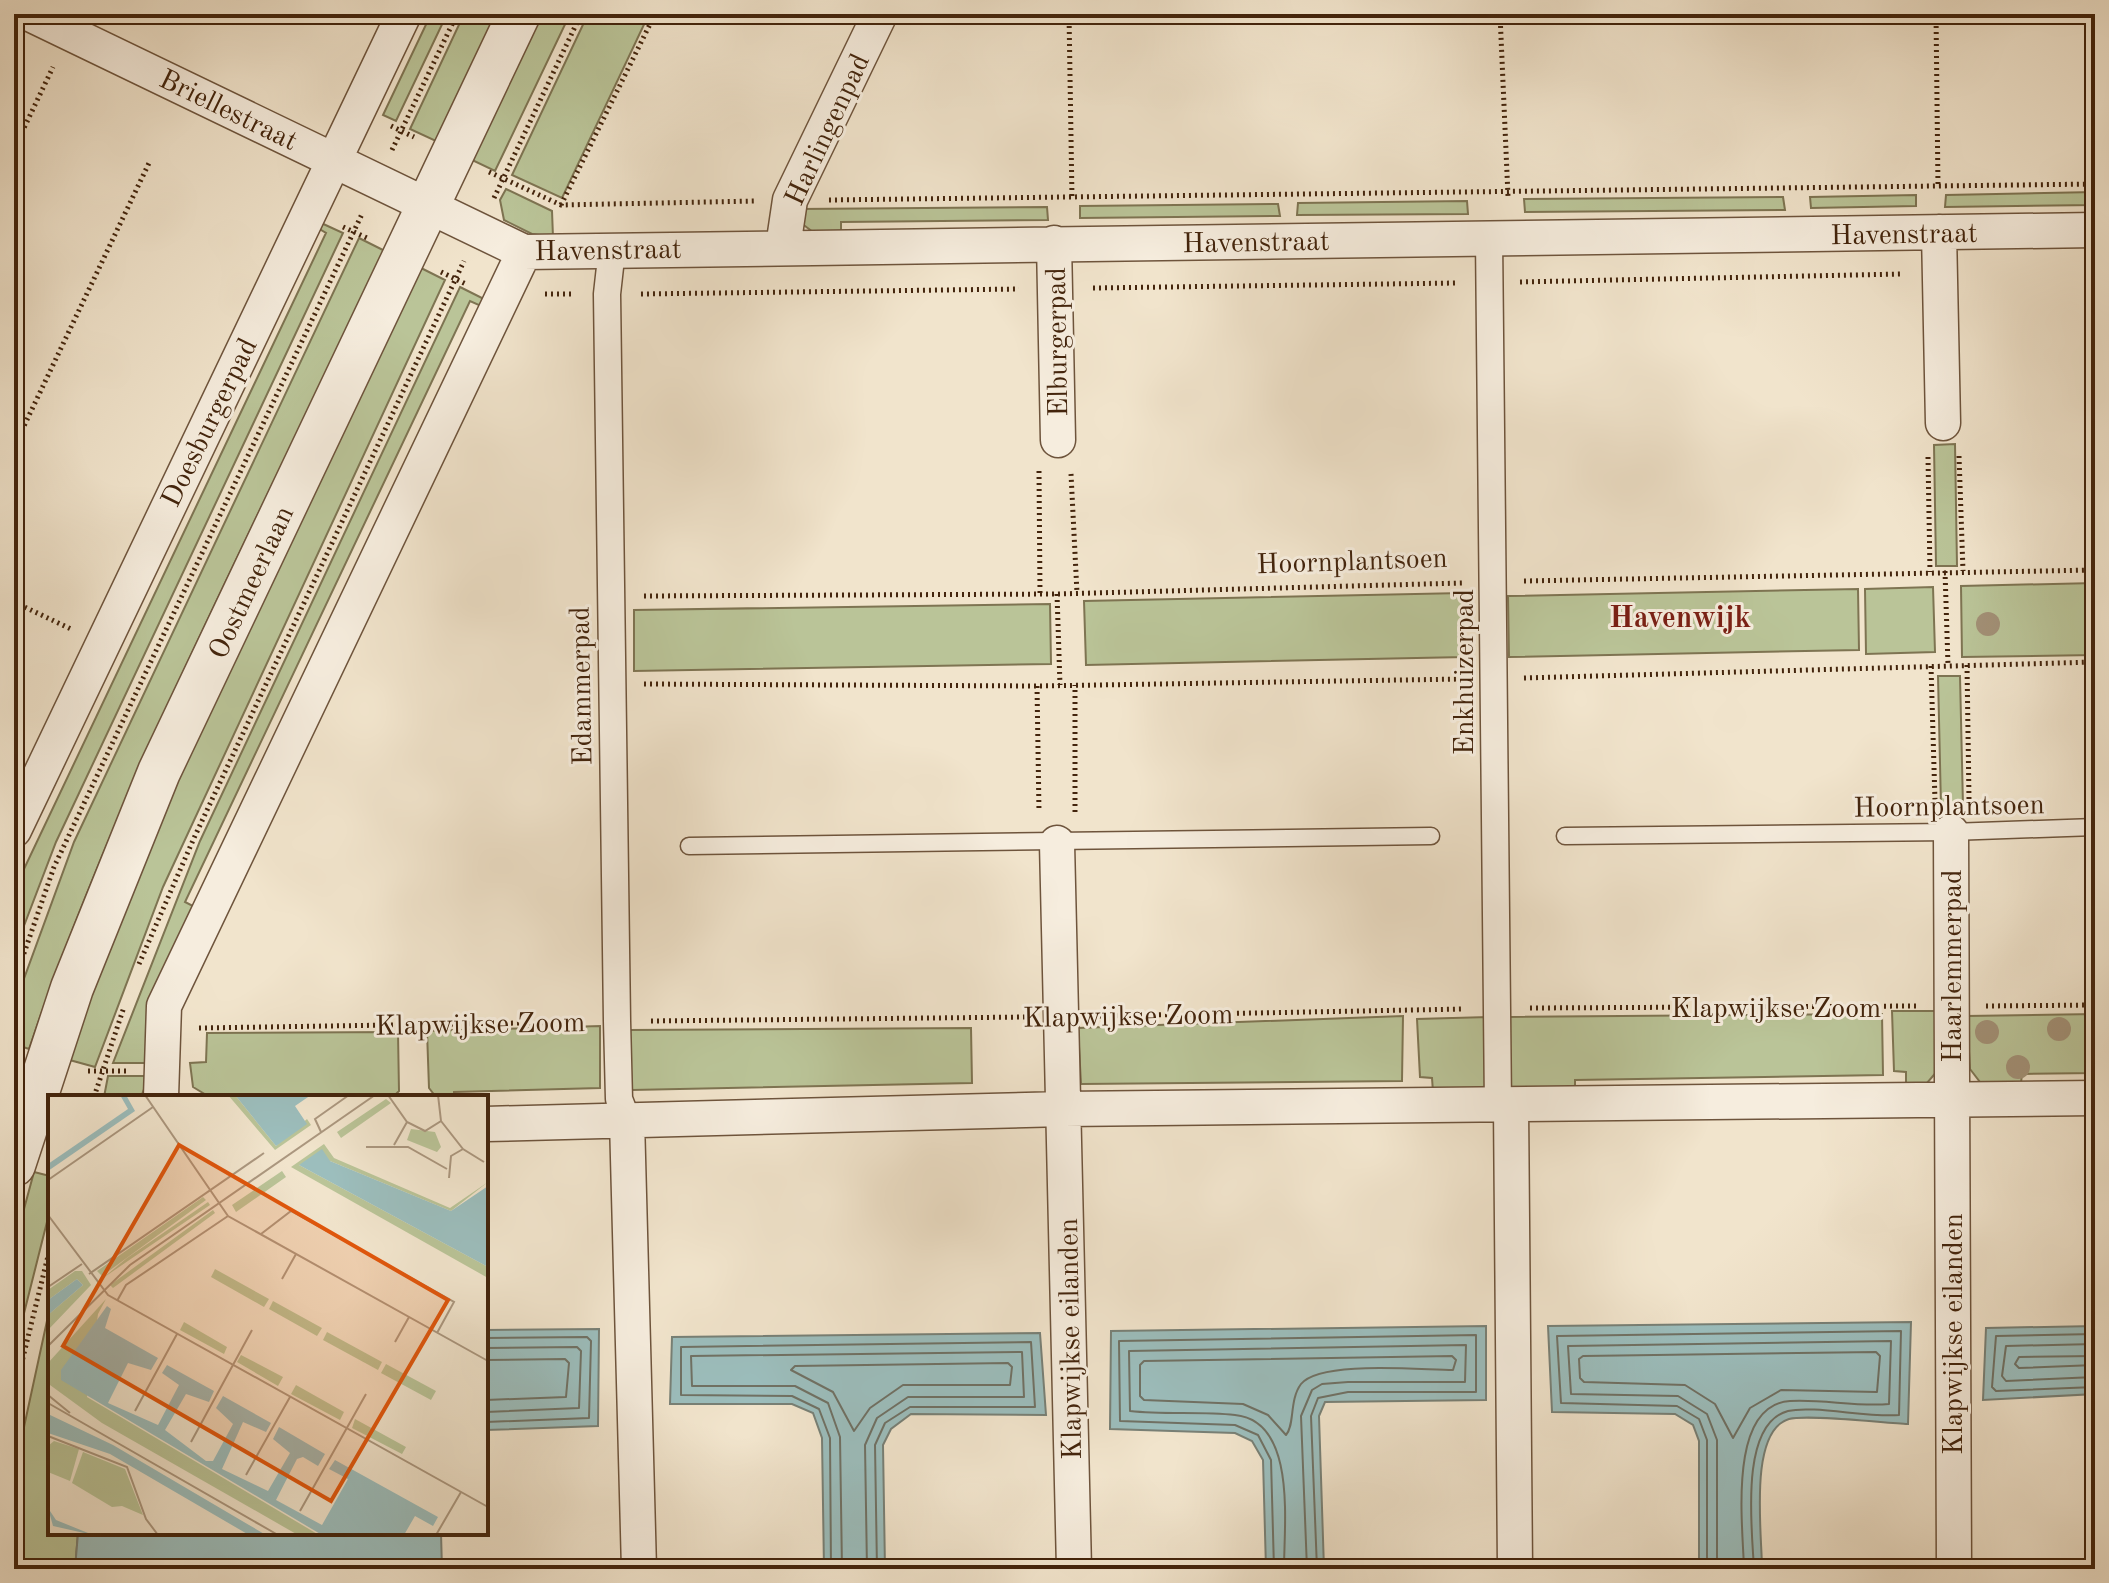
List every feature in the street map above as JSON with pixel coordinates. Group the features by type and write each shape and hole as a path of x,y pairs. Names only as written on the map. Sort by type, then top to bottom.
{"street":[{"name":"Briellestraat","path":"30,14 428,205"},
{"name":"Doesburgerpad","path":"14,830 404,14"},
{"name":"Oostmeerlaan","path":"14,1165 72,988 159,772 519,14"},
{"name":"Harlingenpad","path":"783,247 790,200 880,14"},
{"name":"Havenstraat","path":"428,205 524,252 2095,230"},
{"path":"1939,232 1943,423"},
{"name":"Enkhuizerpad","path":"1498,237 1488,282 1495,582 1497,1008 1504,1107"},
{"name":"Elburgerpad","path":"1058,440 1055,289 1062,244"},
{"name":"Edammerpad","path":"612,249 607,294 617,1021 619,1099 627,1120"},
{"path":"161,1095 164,1006 524,252"},
{"name":"Haarlemmerpad","path":"1950,1100 1953,1006 1951,832"},
{"path":"1057,843 1064,1109"},
{"path":"488,1124 1064,1109 1504,1107 2095,1098"},
{"name":"Klapwijkse eilanden","path":"1950,1100 1954,1569"},
{"path":"1504,1107 1515,1569"},
{"name":"Klapwijkse eilanden","path":"1064,1109 1074,1569"},
{"path":"627,1120 639,1569"}],"lane":[{"name":"Hoornplantsoen","path":"1565,836 1951,832 2095,827"},
{"path":"689,846 1431,836"}],"path":[{"name":"Oostmeerlaan","path":"14,982 54,867 457,14"},
{"name":"Oostmeerlaan","path":"138,967 201,824 581,14"},
{"name":"Havenstraat","path":"655,14 561,205 2095,184"},
{"path":"1062,244 1072,198 1069,14"},
{"path":"1498,237 1507,194 1500,14"},
{"path":"1936,14 1939,232"},
{"path":"14,149 70,33"},
{"path":"14,447 149,163"},
{"name":"Havenstraat","path":"309,211 484,292 504,293 1055,289 1940,273"},
{"path":"1930,572 1928,445 1943,423 1959,437 1963,571"},
{"name":"Elburgerpad","path":"1040,594 1039,460 1058,440 1070,456 1077,593"},
{"name":"Hoornplantsoen","path":"611,597 1057,594 1945,571 2095,570"},
{"path":"1945,571 1948,665"},
{"path":"1057,594 1060,685"},
{"path":"14,602 101,643"},
{"path":"613,684 1037,686 1494,679 2095,662"},
{"name":"Haarlemmerpad","path":"1931,666 1936,807 1951,832 1969,807 1967,665"},
{"path":"1037,686 1039,819 1057,843 1075,817 1075,685"},
{"path":"95,1095 129,994"},
{"name":"Klapwijkse Zoom","path":"162,1029 1497,1008 2095,1005"},
{"path":"14,1394 31,1313 48,1255"}],"green space":[{"path":"431,14 447,14 396,121 383,115"},
{"path":"464,14 498,14 438,142 410,129"},
{"path":"539,14 570,14 495,171 470,159"},
{"path":"588,14 649,14 562,198 512,175"},
{"path":"506,189 552,211 553,237 532,234 504,220 500,200"},
{"path":"2095,192 2095,205 1945,207 1946,195"},
{"path":"1916,195 1916,206 1811,208 1810,197"},
{"path":"1783,197 1785,210 1525,212 1524,199"},
{"path":"1467,201 1468,214 1297,215 1298,203"},
{"path":"1278,204 1280,216 1080,218 1080,206"},
{"path":"1047,207 1048,220 841,222 841,233 813,232 801,223 799,209"},
{"path":"319,222 343,233 56,842 14,952 14,890 326,233 316,227"},
{"path":"359,238 385,251 150,744 66,946 29,1049 14,1044 14,1006 74,842"},
{"path":"419,267 445,280 163,887 95,1067 66,1059 162,811"},
{"path":"460,287 484,299 481,306 470,301 185,902 195,907 149,1063 113,1063 200,841"},
{"path":"1955,444 1957,566 1936,566 1934,445"},
{"path":"2095,583 2095,655 1962,657 1961,586"},
{"path":"1933,587 1935,652 1866,654 1865,589"},
{"path":"1858,589 1859,650 1509,657 1508,596"},
{"path":"1463,593 1465,657 1086,665 1084,601"},
{"path":"1050,604 1051,664 634,671 634,610"},
{"path":"1938,676 1960,676 1963,806 1941,807"},
{"path":"1892,1011 1940,1011 1939,1069 1927,1083 1906,1083 1906,1072 1894,1071"},
{"path":"1882,1014 1883,1075 1575,1080 1575,1089 1507,1089 1506,1017"},
{"path":"2095,1014 2095,1073 2022,1074 2021,1083 1980,1082 1970,1069 1967,1016"},
{"path":"1403,1016 1402,1081 1081,1084 1078,1028"},
{"path":"1488,1017 1489,1091 1433,1092 1432,1078 1420,1077 1417,1019"},
{"path":"600,1026 600,1088 434,1095 429,1088 427,1031"},
{"path":"971,1028 972,1083 632,1090 629,1030"},
{"path":"398,1032 399,1091 395,1095 206,1095 193,1087 190,1063 206,1062 207,1033"},
{"path":"108,1076 149,1076 142,1095 104,1095"},
{"path":"34,1172 48,1176 48,1218 14,1353 14,1246"},
{"path":"48,1316 48,1535 78,1535 75,1569 14,1569 14,1473"}],"water":[{"path":"1911,1322 1908,1424 1799,1418 1789,1419 1776,1427 1767,1443 1762,1463 1762,1569 1699,1569 1699,1441 1693,1425 1675,1414 1552,1412 1548,1326"},
{"path":"1486,1326 1486,1400 1325,1402 1319,1416 1324,1569 1266,1569 1263,1460 1252,1441 1235,1433 1110,1429 1111,1331"},
{"path":"2095,1326 2095,1394 1983,1400 1986,1328"},
{"path":"599,1329 598,1426 488,1430 488,1330"},
{"path":"1040,1333 1046,1415 911,1414 891,1429 883,1445 885,1569 824,1569 822,1438 813,1413 792,1404 670,1404 672,1337"},
{"path":"78,1535 441,1535 442,1569 75,1569"}],"district":[{"name":"Havenwijk","path":"1680,617"}]}
